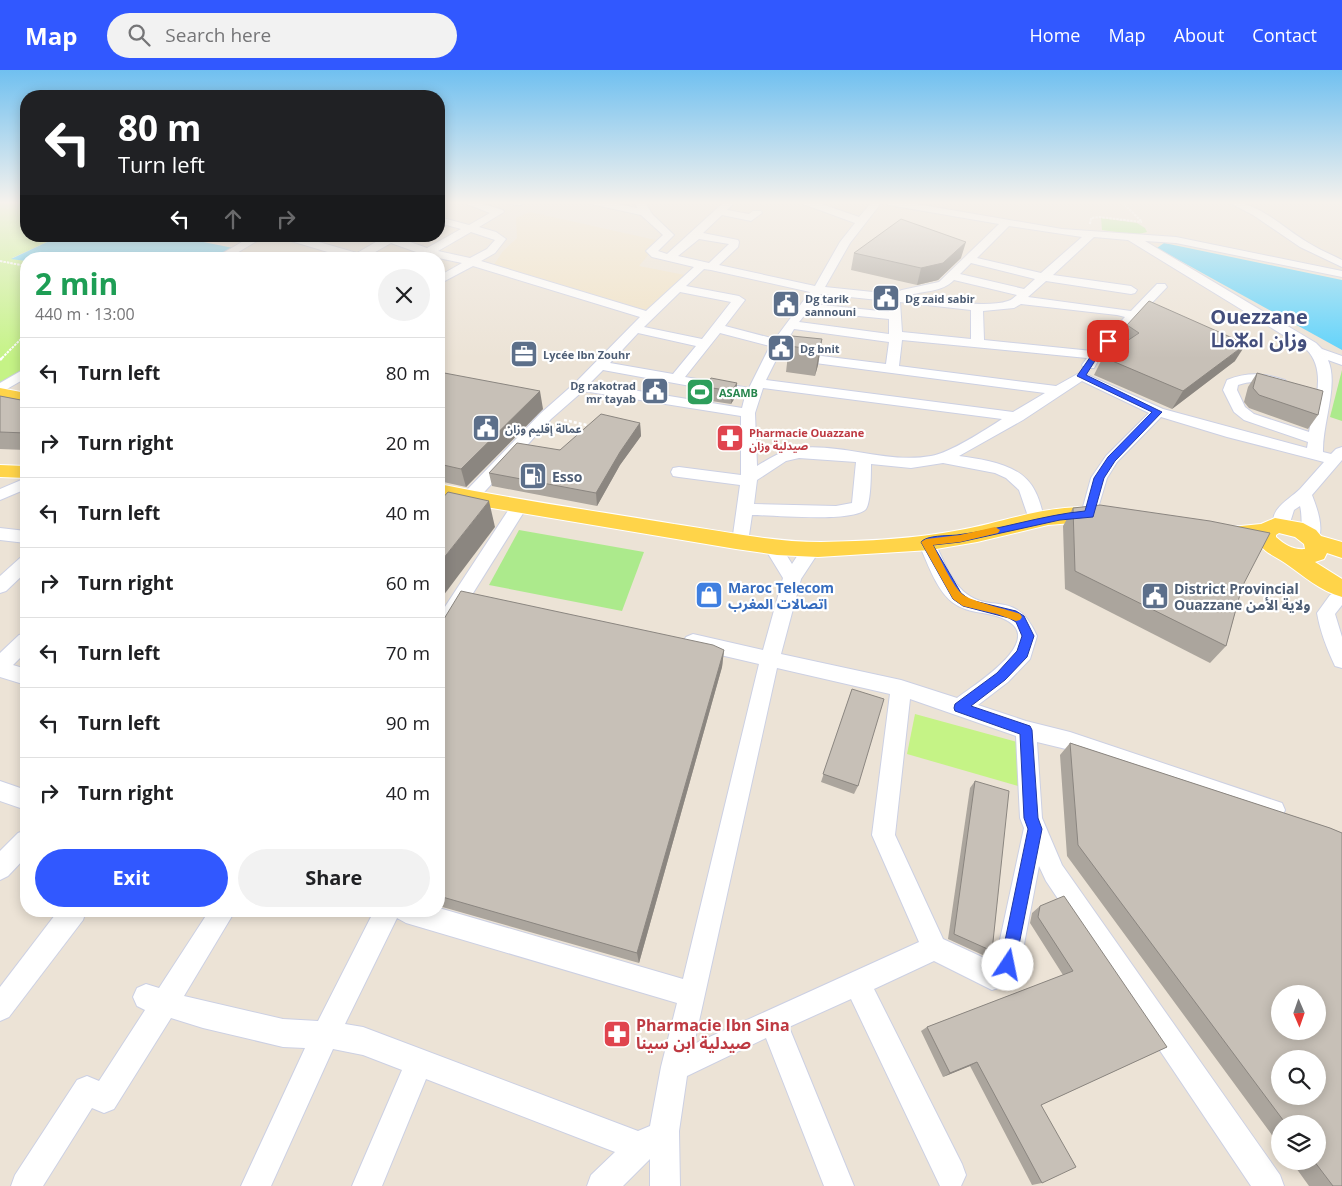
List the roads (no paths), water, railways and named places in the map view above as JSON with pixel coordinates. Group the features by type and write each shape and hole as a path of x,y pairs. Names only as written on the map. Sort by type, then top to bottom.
{"main road":[{"path":"0,391 20,396"},
{"path":"0,401 20,405"},
{"path":"0,457 20,458"},
{"path":"0,471 20,472"},
{"path":"445,492 519,507 740,542 811,550 960,538 1060,517 1089,514 1118,517"},
{"path":"1274,528 1265,536 1268,542 1315,574 1342,588"},
{"path":"1312,539 1317,548 1316,553 1311,557 1287,555 1206,532 1233,534 1274,528 1303,532 1312,539 1342,550"},
{"path":"1342,569 1338,571 1336,576 1342,588"}],"street":[{"path":"445,278 486,254"},
{"path":"654,254 818,290 977,307 1007,306 1023,296 1068,254"},
{"path":"670,257 673,254"},
{"path":"470,497 546,416 580,386 677,288 724,254"},
{"path":"740,542 749,480 748,414 756,388 775,349 790,325 818,290 837,254"},
{"path":"894,298 902,292 936,288 953,276 974,254"},
{"path":"1159,254 1311,346 1317,352 1324,367 1325,384 1317,394 1315,455"},
{"path":"1245,254 1342,274"},
{"path":"1322,254 1342,264"},
{"path":"445,256 472,262 648,316"},
{"path":"969,259 1042,277 1130,290"},
{"path":"953,276 1023,296 1134,315"},
{"path":"943,458 1018,417 1069,384 1095,354 1161,286"},
{"path":"676,379 739,300 677,288"},
{"path":"892,364 896,337 894,298"},
{"path":"804,307 895,316"},
{"path":"977,307 978,343"},
{"path":"790,325 891,338 902,336 1095,354"},
{"path":"718,328 775,349 1069,384 1232,434 1315,455 1338,455"},
{"path":"636,329 705,344"},
{"path":"1317,352 1342,361"},
{"path":"892,364 911,371 1069,384"},
{"path":"599,365 676,379 906,402 1018,417"},
{"path":"906,402 911,371"},
{"path":"0,391 20,376"},
{"path":"1295,387 1254,376 1232,383 1230,390 1239,409 1249,416 1316,439"},
{"path":"580,386 748,414"},
{"path":"1089,514 1099,478 1111,459 1158,412"},
{"path":"679,472 749,480 789,455 819,453 911,463 943,458 986,466 1013,475 1026,487 1037,522"},
{"path":"1274,528 1287,507 1304,494 1338,455"},
{"path":"746,509 836,512 854,510 860,504 864,458"},
{"path":"0,495 20,486"},
{"path":"1304,494 1311,516 1312,539"},
{"path":"445,624 474,595 519,507"},
{"path":"0,534 20,537"},
{"path":"926,542 957,596 967,603 1012,614 1020,620 1028,636 1023,654 1006,671 960,708"},
{"path":"773,547 792,578"},
{"path":"602,1186 652,1139 675,1067 693,995 770,658 792,578 811,550"},
{"path":"0,586 20,568"},
{"path":"1342,596 1336,600 1326,613 1329,628 1342,660"},
{"path":"674,638 901,688 1026,730 1070,741 1296,818"},
{"path":"0,665 20,646"},
{"path":"0,669 20,675"},
{"path":"901,688 883,835 934,948 992,977 1003,974 1008,965 1035,829"},
{"path":"1026,730 1031,818 1054,873 1269,1186"},
{"path":"0,791 20,798"},
{"path":"0,868 20,847"},
{"path":"0,1008 69,917"},
{"path":"26,1186 87,1090 104,1099 155,1000 218,917"},
{"path":"256,1186 326,1034 384,917"},
{"path":"426,917 693,995"},
{"path":"675,1067 773,1020 858,984 934,948"},
{"path":"858,984 951,1175"},
{"path":"155,1000 203,1015 282,1033 326,1034 363,1041 419,1063 652,1139"},
{"path":"773,1020 839,1186"},
{"path":"366,1186 419,1063"},
{"path":"652,1139 665,1186"}],"water":[{"path":"1168,254 1217,254 1342,280 1342,350"},
{"path":"20,255 20,260 11,259"}],"place":[{"name":"Dg zaid sabir","path":"886,298"},
{"name":"Dg tarik sannouni","path":"786,304"},
{"name":"Dg bnit","path":"781,348"},
{"name":"Lycée Ibn Zouhr","path":"524,354"},
{"name":"Dg rakotrad mr tayab","path":"655,391"},
{"name":"ASAMB","path":"700,392"},
{"name":"عمالة إقليم وزان","path":"486,428"},
{"name":"Pharmacie Ouazzane صيدلية وزان","path":"730,438"},
{"name":"Esso","path":"533,476"},
{"name":"Maroc Telecom اتصالات المغرب","path":"709,595"},
{"name":"District Provincial Ouazzane ولاية الأمن","path":"1155,596"},
{"name":"Pharmacie Ibn Sina صيدلية ابن سينا","path":"617,1034"}],"district":[{"name":"Ouezzane ⵡⴰⵣⴰⵏ وزان","path":"1259,328"}]}
